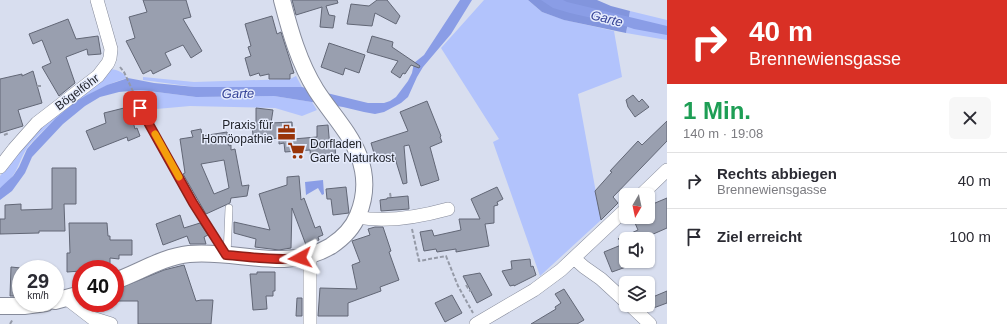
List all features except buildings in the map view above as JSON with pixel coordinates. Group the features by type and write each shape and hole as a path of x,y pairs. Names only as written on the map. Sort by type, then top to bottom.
{"street":[{"name":"Bögelföhr","path":"0,167 37,123 98,76 108,63 111,49 97,0"},
{"path":"124,277 156,262 178,256 201,254 286,260 310,256 327,248 343,237 357,217 363,197 363,170 353,142 309,78 298,53 282,0"},
{"path":"648,188 667,170"},
{"path":"357,217 377,220 393,219 428,215 448,209"},
{"path":"477,323 534,290 575,259 619,216"},
{"path":"310,256 310,324"},
{"path":"575,259 601,279 619,296"},
{"path":"67,298 92,318 111,324"},
{"path":"0,306 12,306"},
{"path":"637,312 650,324"}],"lane":[{"path":"140,108 193,203 226,255"},
{"path":"226,255 229,208"}],"path":[{"path":"127,78 135,96"},
{"path":"37,86 42,86"},
{"path":"4,135 9,134"},
{"path":"390,193 391,199"},
{"path":"412,228 419,261 446,256 458,286 477,323"},
{"path":"466,285 470,291 471,290"},
{"path":"10,324 13,318"}],"shaded area":[{"path":"484,0 528,0 542,12 565,20 614,31 622,77 578,94 601,220 540,276 493,142 499,139 441,48"},
{"path":"528,0 597,0 611,6 630,11 626,33 564,20 542,12"},
{"path":"630,11 667,20 667,40 626,33"},
{"path":"111,69 124,74 127,78 103,87 62,113 29,145 14,174 0,188 0,176 34,134"},
{"path":"296,76 302,87 195,87 143,80 143,77 194,82 290,79"},
{"path":"141,90 196,97 274,96 312,102 317,110 302,116 275,108 190,106 145,110 134,91"}],"water":[{"name":"Garte","path":"460,0 472,0 451,34 423,67 408,97 401,103 384,112 375,114 343,107 274,96 196,97 141,90 119,92 100,97 85,106 63,124 32,157 25,173 12,191 0,200 0,188 13,176 27,149 56,118 75,102 87,95 107,85 128,78 154,83 195,87 302,87 368,103 384,103 390,101 396,97 408,81 412,73 414,63 424,55"},
{"name":"Garte","path":"541,0 563,0 667,26 667,35 634,29 570,13 553,8"},
{"path":"323,180 324,194 322,195 318,188 306,195 305,182"}],"slow traffic":[{"path":"155,134 179,177"}],"place":[{"name":"Praxis für Homöopathie","path":"286,132"},
{"name":"Dorfladen Garte Naturkost","path":"297,151"}],"route":[{"path":"140,108 193,203 226,255 286,260 300,258"}]}
